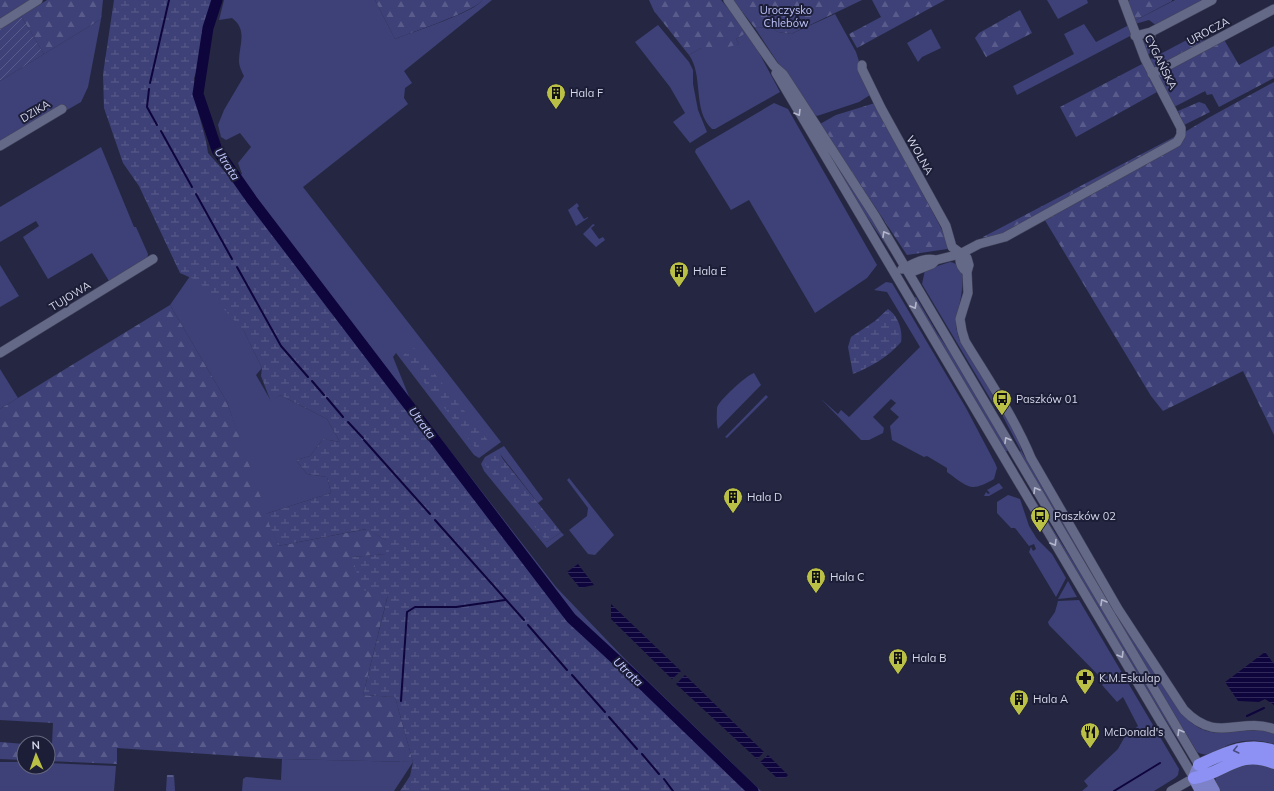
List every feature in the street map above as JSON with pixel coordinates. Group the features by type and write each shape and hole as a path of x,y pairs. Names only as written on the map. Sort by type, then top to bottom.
{"highway":[{"path":"1199,765 1228,752 1244,748 1262,748 1274,751"},
{"path":"1200,778 1232,762 1244,759 1259,758 1274,763"}],"main road":[{"path":"1199,765 1201,791"},
{"path":"1200,778 1214,791"}],"street":[{"path":"0,24 38,0"},
{"path":"728,0 774,66 783,74 875,216 1199,765"},
{"name":"CYGAŃSKA","path":"960,254 979,244 1005,237 1174,145 1181,132 1181,128 1152,74 1135,36 1123,0"},
{"path":"1135,36 1151,32 1212,0"},
{"name":"UROCZA","path":"1152,74 1274,9"},
{"name":"WOLNA","path":"862,65 862,69 876,99 944,223 952,247 967,258 969,265 967,272 968,293 960,319 962,331 966,341 1022,437 1031,458 1118,608 1184,710 1193,719 1210,727 1230,729 1260,726 1274,729"},
{"path":"774,66 777,77 1200,778 1171,791"},
{"name":"DZIKA","path":"0,146 62,109"},
{"path":"895,272 916,262 929,259 936,260 960,254"},
{"name":"TUJOWA","path":"0,353 153,259"}],"green space":[{"path":"0,0 32,0 0,20"},
{"path":"47,0 103,0 101,19 44,54 21,16"},
{"path":"114,0 213,0 198,67 194,78 196,104 208,153 232,180 327,307 386,379 535,577 573,622 640,685 746,791 400,791 410,776 413,762 395,697 363,695 388,595 362,590 352,557 386,554 386,540 366,529 278,546 265,514 331,493 327,477 307,474 296,460 310,456 323,439 340,442 327,419 280,395 271,402 261,376 262,368 244,331 198,281 180,273 139,186 123,163 104,108 103,74"},
{"path":"224,0 375,0 395,39 457,16 478,5 482,0 492,0 404,71 412,83 405,88 404,98 408,104 303,187 501,442 479,458 474,455 396,353 393,357 410,399 556,587 623,657 761,791 746,791 640,685 573,622 535,577 386,379 327,307 232,180 242,174 238,163 251,147 240,133 226,140 221,137 218,125 224,110 244,76 239,63 242,38 240,28 232,18 219,20"},
{"path":"375,0 482,0 478,4 457,15 395,39"},
{"path":"649,0 721,0 748,32 736,39 739,44 717,50 701,48 689,55 654,11"},
{"name":"Uroczysko Chlebów","path":"733,0 862,0 791,34 778,32 771,27 755,28"},
{"path":"872,0 945,0 857,48 849,34 881,17"},
{"path":"1047,0 1087,0 1088,3 1058,19"},
{"path":"1175,0 1207,0 1157,26 1149,20 1135,24 1134,21"},
{"path":"1127,1 1172,1 1134,21"},
{"path":"1020,10 1032,33 986,57 975,38 979,33"},
{"path":"835,14 856,52 870,95 859,102 817,116 809,110 755,28 771,27 778,32 791,34"},
{"path":"21,16 44,54 0,81 0,28"},
{"path":"101,19 88,87 81,102 67,110 64,105 0,143 0,81"},
{"path":"1084,24 1096,42 1129,25 1132,35 1017,95 1013,86 1074,54 1064,34"},
{"path":"658,25 689,62 693,70 693,84 698,110 707,132 690,143 673,122 685,113 670,87 635,42"},
{"path":"931,29 941,48 922,57 918,62 907,43"},
{"path":"748,32 780,92 715,129 712,129 702,112 696,73 689,55 701,48 739,44 736,39"},
{"path":"1156,33 1155,51 1146,55 1141,41"},
{"path":"1200,33 1206,43 1154,71 1149,60"},
{"path":"1223,38 1239,65 1274,46 1274,78 1219,107 1212,94 1207,95 1205,91 1174,107 1157,76"},
{"path":"1144,63 1157,92 1076,137 1060,107"},
{"path":"1274,82 1274,435 1243,371 1163,411 1151,396 1043,217 1210,117"},
{"path":"1199,102 1205,104 1210,112 1184,125 1178,111"},
{"path":"774,103 788,109 877,265 867,278 815,313 749,200 731,210 695,152 696,149"},
{"path":"875,103 949,243 947,249 907,255 820,124 836,115"},
{"path":"1176,136 1175,140 1015,229 984,239 983,237"},
{"path":"101,147 134,227 136,227 148,254 147,259 109,281 92,253 48,279 23,237 39,226 36,221 0,242 0,207"},
{"path":"832,160 870,214 896,260 853,196"},
{"path":"577,203 579,206 577,208 584,219 588,218 576,226 568,210"},
{"path":"593,224 595,225 591,228 599,239 603,237 605,240 596,247 583,234"},
{"path":"950,262 958,265 962,272 963,281 957,331 962,344 1008,418 1014,429 1022,452 1112,605 1181,712 1192,723 1203,730 1225,733 1260,730 1274,733 1274,744 1259,741 1244,741 1229,745 1216,752 1202,754 1197,752 1018,453 1021,451 998,407 991,400 922,284 925,270"},
{"path":"0,265 19,296 0,307"},
{"path":"195,269 244,331 262,368 256,375 271,401 280,395 327,419 340,442 323,439 310,456 296,460 307,474 327,477 331,493 265,514 227,402 170,305"},
{"path":"886,282 892,283 966,408 997,468 994,479 979,486 969,486 947,472 947,468 927,456 924,457 892,440 890,426 899,417 890,409 896,403 891,399 873,417 884,428 883,433 869,440 861,440 821,399 838,414 841,410 849,417 920,347 887,292 874,290"},
{"path":"916,297 1009,450 1005,452 913,298"},
{"path":"170,305 227,402 278,546 367,529 386,540 386,554 352,557 388,594 363,695 395,697 413,762 282,759 117,748 117,764 56,761 56,735 52,735 53,723 0,720 0,409"},
{"path":"888,309 895,315 899,324 901,342 879,361 853,374 848,347 851,337 875,321"},
{"path":"414,348 490,443 479,451 403,355"},
{"path":"0,369 18,398 0,409"},
{"path":"754,373 761,385 718,429 717,408 722,400 745,378"},
{"path":"766,395 768,397 727,438 725,437"},
{"path":"504,446 543,499 538,503 500,454 547,542 561,532 564,535 547,548 484,471 481,464 485,457"},
{"path":"498,453 561,532 547,542 485,465 486,462"},
{"path":"569,478 614,535 595,555 588,554 569,530 587,516 588,508 567,480"},
{"path":"999,483 1003,488 989,496 984,496 986,492 988,494 990,493 987,490"},
{"path":"1024,483 1116,630 1194,765 1146,689"},
{"path":"1008,495 1020,499 1029,526 1037,539 1052,554 1066,578 1056,597 1029,552 1031,547 1033,551 1036,549 1034,544 1029,546 1015,528 1011,528 997,513 997,502"},
{"path":"1068,581 1077,597 1058,599"},
{"path":"1079,600 1179,769 1178,775 1175,778 1154,791 1082,791 1088,786 1084,781 1118,749 1124,738 1138,726 1123,697 1117,702 1102,685 1105,682 1049,625 1048,622 1055,612 1058,601"},
{"path":"0,742 16,743 16,760 0,759"},
{"path":"282,759 413,762 394,791 242,791 243,779 246,777 281,780"},
{"path":"0,762 16,762 16,775 56,775 56,763 116,766 114,791 0,791"},
{"path":"1239,762 1274,766 1274,791 1219,791 1215,781 1217,775"},
{"path":"167,775 174,775 175,791 166,791"}],"shaded area":[{"path":"578,564 594,585 580,588 567,572"},
{"path":"611,604 681,671 672,679 611,619"},
{"path":"1265,652 1274,664 1274,705 1265,699 1259,702 1238,701 1225,682"},
{"path":"685,675 764,752 757,759 676,684"},
{"path":"768,755 788,775 785,778 777,778 760,762"}],"waterway":[{"path":"150,83 169,0"},
{"name":"Utrata","path":"217,0 208,28 198,94 217,150 252,200 571,618 635,677 753,791"},
{"path":"149,89 147,107 157,125"},
{"path":"161,131 192,187"},
{"path":"196,194 232,259"},
{"path":"237,267 281,346 308,377"},
{"path":"312,381 324,395"},
{"path":"327,398 343,417"},
{"path":"348,422 363,438"},
{"path":"364,440 430,514"},
{"path":"435,520 524,620"},
{"path":"401,701 407,612 415,607 456,607 505,600"},
{"path":"528,625 567,670"},
{"path":"572,675 605,712"},
{"path":"1247,716 1264,708"},
{"path":"609,717 637,749"},
{"path":"642,754 659,774"},
{"path":"1114,791 1160,763"},
{"path":"664,779 673,791"}],"place":[{"name":"Hala F","path":"556,110"},
{"name":"Hala E","path":"679,288"},
{"name":"Paszków 01","path":"1002,416"},
{"name":"Hala D","path":"733,514"},
{"name":"Paszków 02","path":"1040,533"},
{"name":"Hala C","path":"816,594"},
{"name":"Hala B","path":"898,675"},
{"name":"K.M.Eskulap","path":"1085,695"},
{"name":"Hala A","path":"1019,716"},
{"name":"McDonald's","path":"1090,749"}]}
